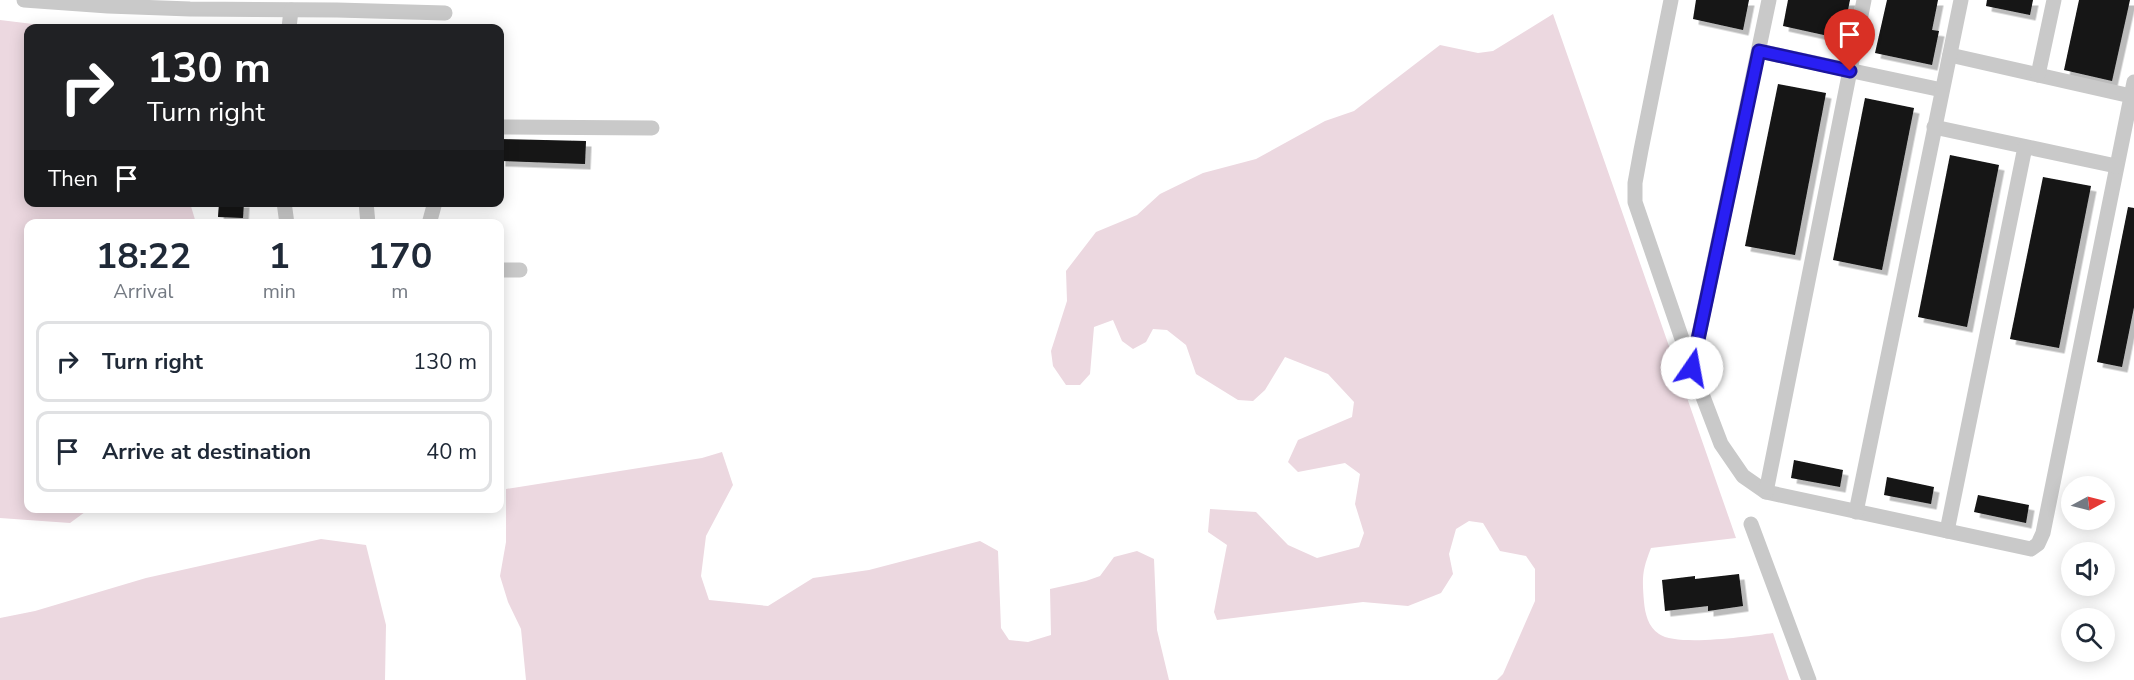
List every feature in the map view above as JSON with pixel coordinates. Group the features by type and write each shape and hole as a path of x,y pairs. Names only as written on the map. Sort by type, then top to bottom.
{"street":[{"path":"24,0 232,10 291,10 312,5 445,13"},
{"path":"1671,0 1635,183 1635,202 1692,368 1721,444 1743,476 1766,492 2031,549 2038,544 2043,533 2116,166 2128,142 2132,89 2038,75 1950,54"},
{"path":"1692,368 1769,0"},
{"path":"1766,492 1864,0"},
{"path":"1856,512 1961,0"},
{"path":"2038,75 2054,0"},
{"path":"289,24 291,10"},
{"path":"1759,51 1942,90"},
{"path":"504,127 651,128"},
{"path":"1934,127 2116,166"},
{"path":"1947,531 2025,147"},
{"path":"504,270 520,270"},
{"path":"1751,524 1809,680"}],"shaded area":[{"path":"1553,14 1736,538 1651,548 1643,580 1644,606 1648,619 1652,628 1659,634 1681,640 1714,640 1773,633 1789,680 1497,680 1503,674 1535,601 1535,569 1526,556 1500,551 1483,523 1469,521 1456,529 1449,554 1453,574 1441,593 1408,606 1363,602 1217,620 1214,612 1227,545 1208,532 1210,509 1256,512 1288,545 1317,558 1359,547 1364,533 1355,504 1360,474 1345,463 1298,472 1288,462 1298,440 1352,417 1354,402 1328,374 1285,357 1265,390 1253,401 1238,400 1196,374 1186,345 1167,330 1153,329 1146,342 1133,349 1122,341 1113,320 1094,327 1090,374 1080,385 1066,385 1053,366 1051,351 1067,301 1066,271 1096,232 1137,215 1160,194 1203,173 1256,159 1325,121 1354,111 1440,45 1478,53 1493,51"},
{"path":"0,20 33,24 24,24 24,207 191,207 195,219 24,219 24,513 84,513 70,523 0,518"},
{"path":"722,452 733,485 706,536 701,576 709,600 768,606 813,578 869,570 980,541 998,551 1001,628 1009,640 1028,642 1051,635 1050,589 1100,576 1114,557 1137,551 1154,559 1157,630 1169,680 526,680 521,629 508,602 500,576 506,542 506,489 702,458"},
{"path":"321,539 366,545 386,625 385,680 0,680 0,618 35,611 146,578"}],"building":[{"path":"1696,0 1749,0 1743,30 1693,19"},
{"path":"1788,0 1850,0 1842,39 1783,26"},
{"path":"1887,0 1938,0 1932,30 1939,31 1932,65 1875,53"},
{"path":"1987,0 2033,0 2030,15 1986,6"},
{"path":"2079,0 2130,0 2112,81 2064,70"},
{"path":"1778,84 1826,93 1795,255 1745,246"},
{"path":"1865,98 1914,108 1882,270 1833,260"},
{"path":"504,139 586,141 585,164 504,161"},
{"path":"1950,155 1999,165 1967,327 1918,317"},
{"path":"2043,177 2091,186 2059,348 2010,339"},
{"path":"219,207 244,207 243,218 218,217"},
{"path":"2128,207 2134,208 2134,307 2122,367 2097,362"},
{"path":"1794,460 1843,470 1840,487 1791,478"},
{"path":"1887,477 1934,487 1931,504 1884,495"},
{"path":"1978,495 2029,505 2026,523 1974,512"},
{"path":"1739,574 1743,606 1708,611 1708,606 1665,611 1662,580"}],"route":[{"path":"1692,368 1759,51 1850,71"}]}
